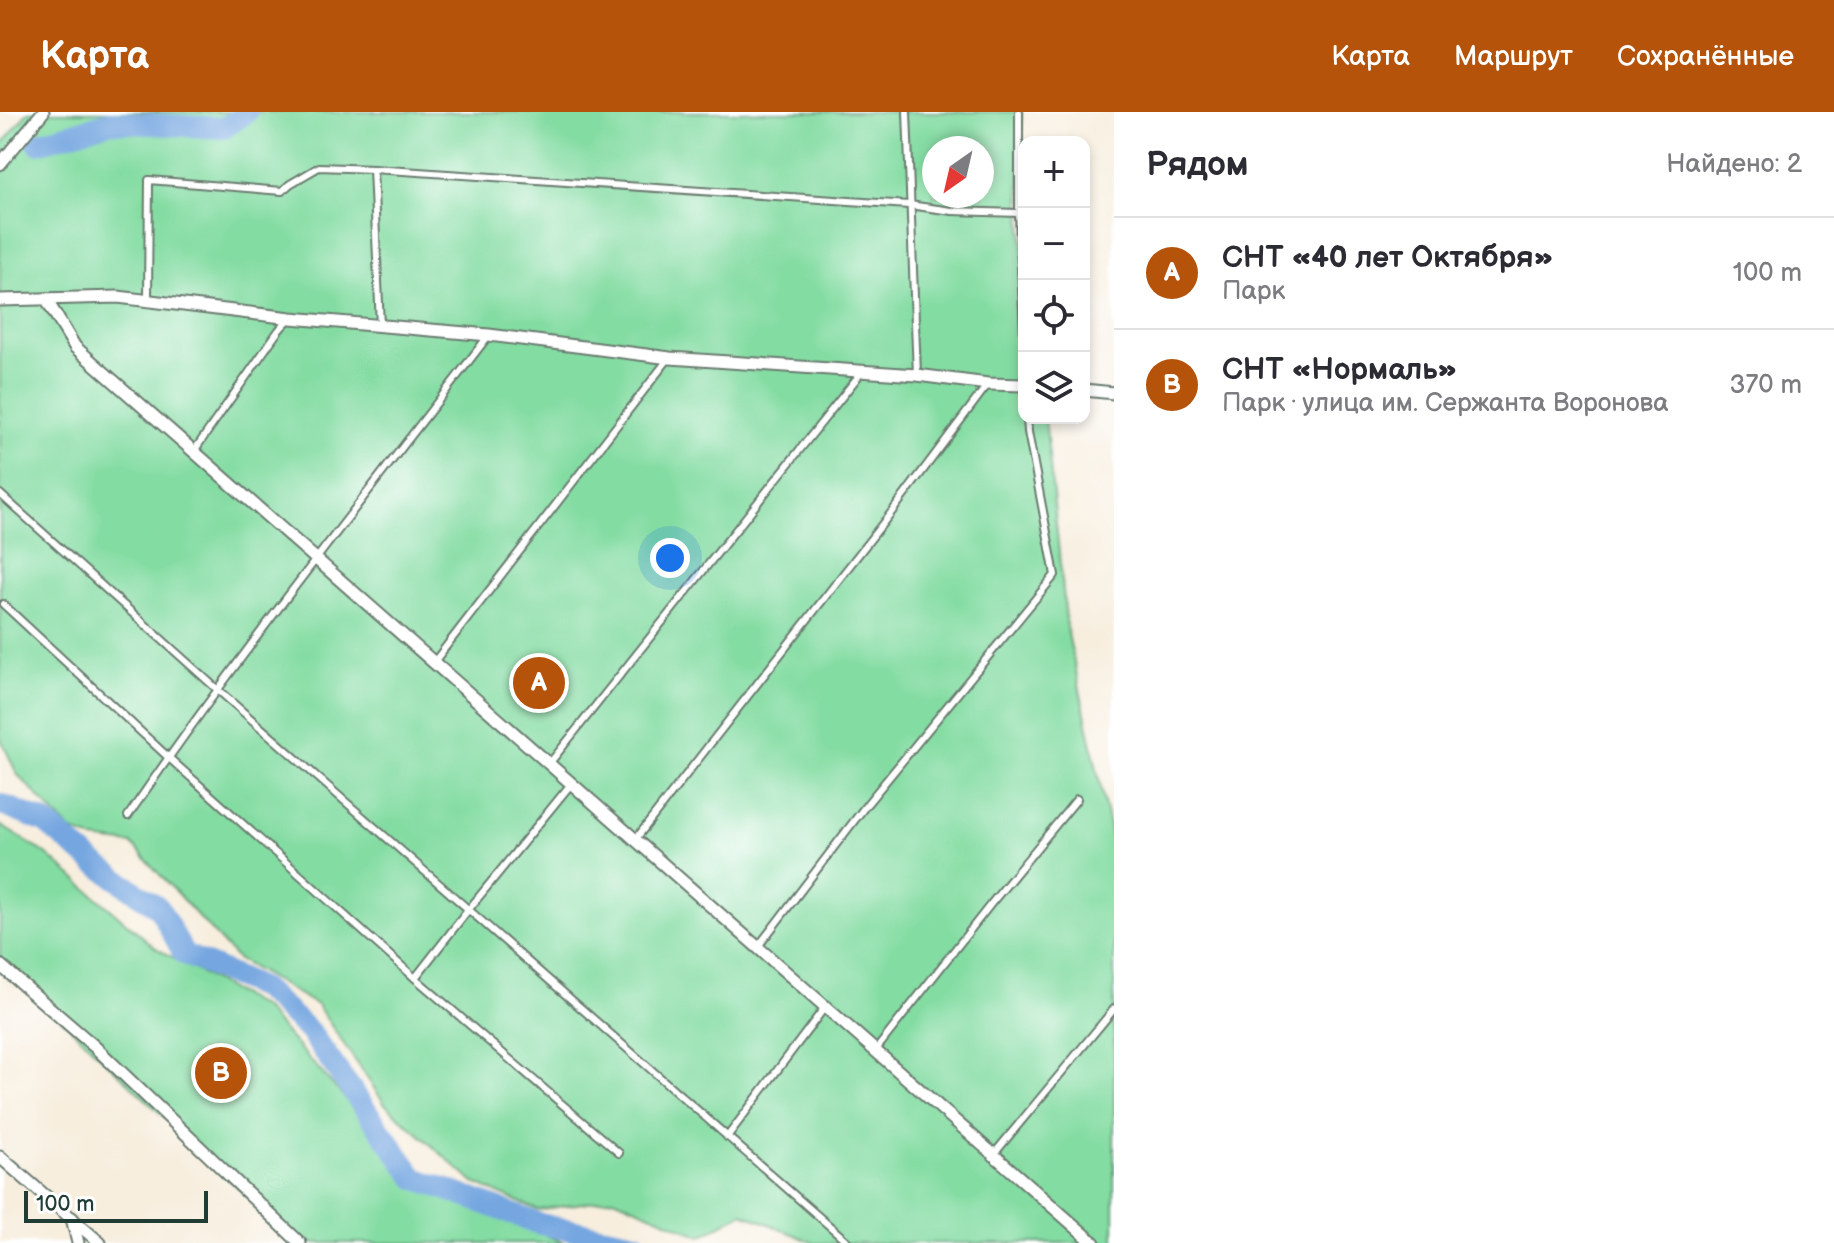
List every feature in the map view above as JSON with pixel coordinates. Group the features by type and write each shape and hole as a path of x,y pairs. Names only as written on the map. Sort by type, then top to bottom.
{"street":[{"path":"0,164 43,112"},
{"path":"0,300 118,297 291,318 489,335 670,358 1018,385"},
{"path":"46,299 75,347 1094,1243"},
{"path":"1090,391 1114,393"},
{"path":"0,965 95,1047 300,1243"},
{"path":"0,1157 100,1243"},
{"path":"71,1217 78,1243"}],"lane":[{"path":"907,112 917,375"},
{"path":"1019,112 1019,208"},
{"path":"148,300 149,180 282,191 319,167 373,169 909,205 952,211 1018,213"},
{"path":"373,169 380,326"},
{"path":"194,451 279,330 291,318"},
{"path":"128,816 218,690 489,335"},
{"path":"434,662 670,358"},
{"path":"549,764 862,371"},
{"path":"635,840 988,384"},
{"path":"757,948 867,804 1055,575 1027,424"},
{"path":"0,494 218,690 849,1243"},
{"path":"3,604 415,978 619,1153"},
{"path":"415,978 571,784"},
{"path":"875,1051 1077,799"},
{"path":"727,1137 825,1007"},
{"path":"994,1154 1114,1009"}],"green space":[{"path":"28,112 1022,112 1021,136 1018,136 1018,424 1046,424 1067,629 1114,849 1114,1243 814,1243 743,1213 701,1236 614,1198 538,1210 474,1183 385,1104 317,1005 237,959 132,844 92,839 70,830 17,774 0,737 0,147"},
{"path":"0,825 45,853 156,948 263,1008 423,1184 565,1243 296,1243 0,960"}],"waterway":[{"path":"38,143 111,122 224,128 247,112"},
{"path":"0,804 45,822 94,863 159,908 184,954 263,989 309,1031 415,1178 540,1224 636,1243"}],"place":[{"name":"СНТ «40 лет Октября»","path":"539,683"},
{"name":"СНТ «Нормаль»","path":"221,1073"}]}
